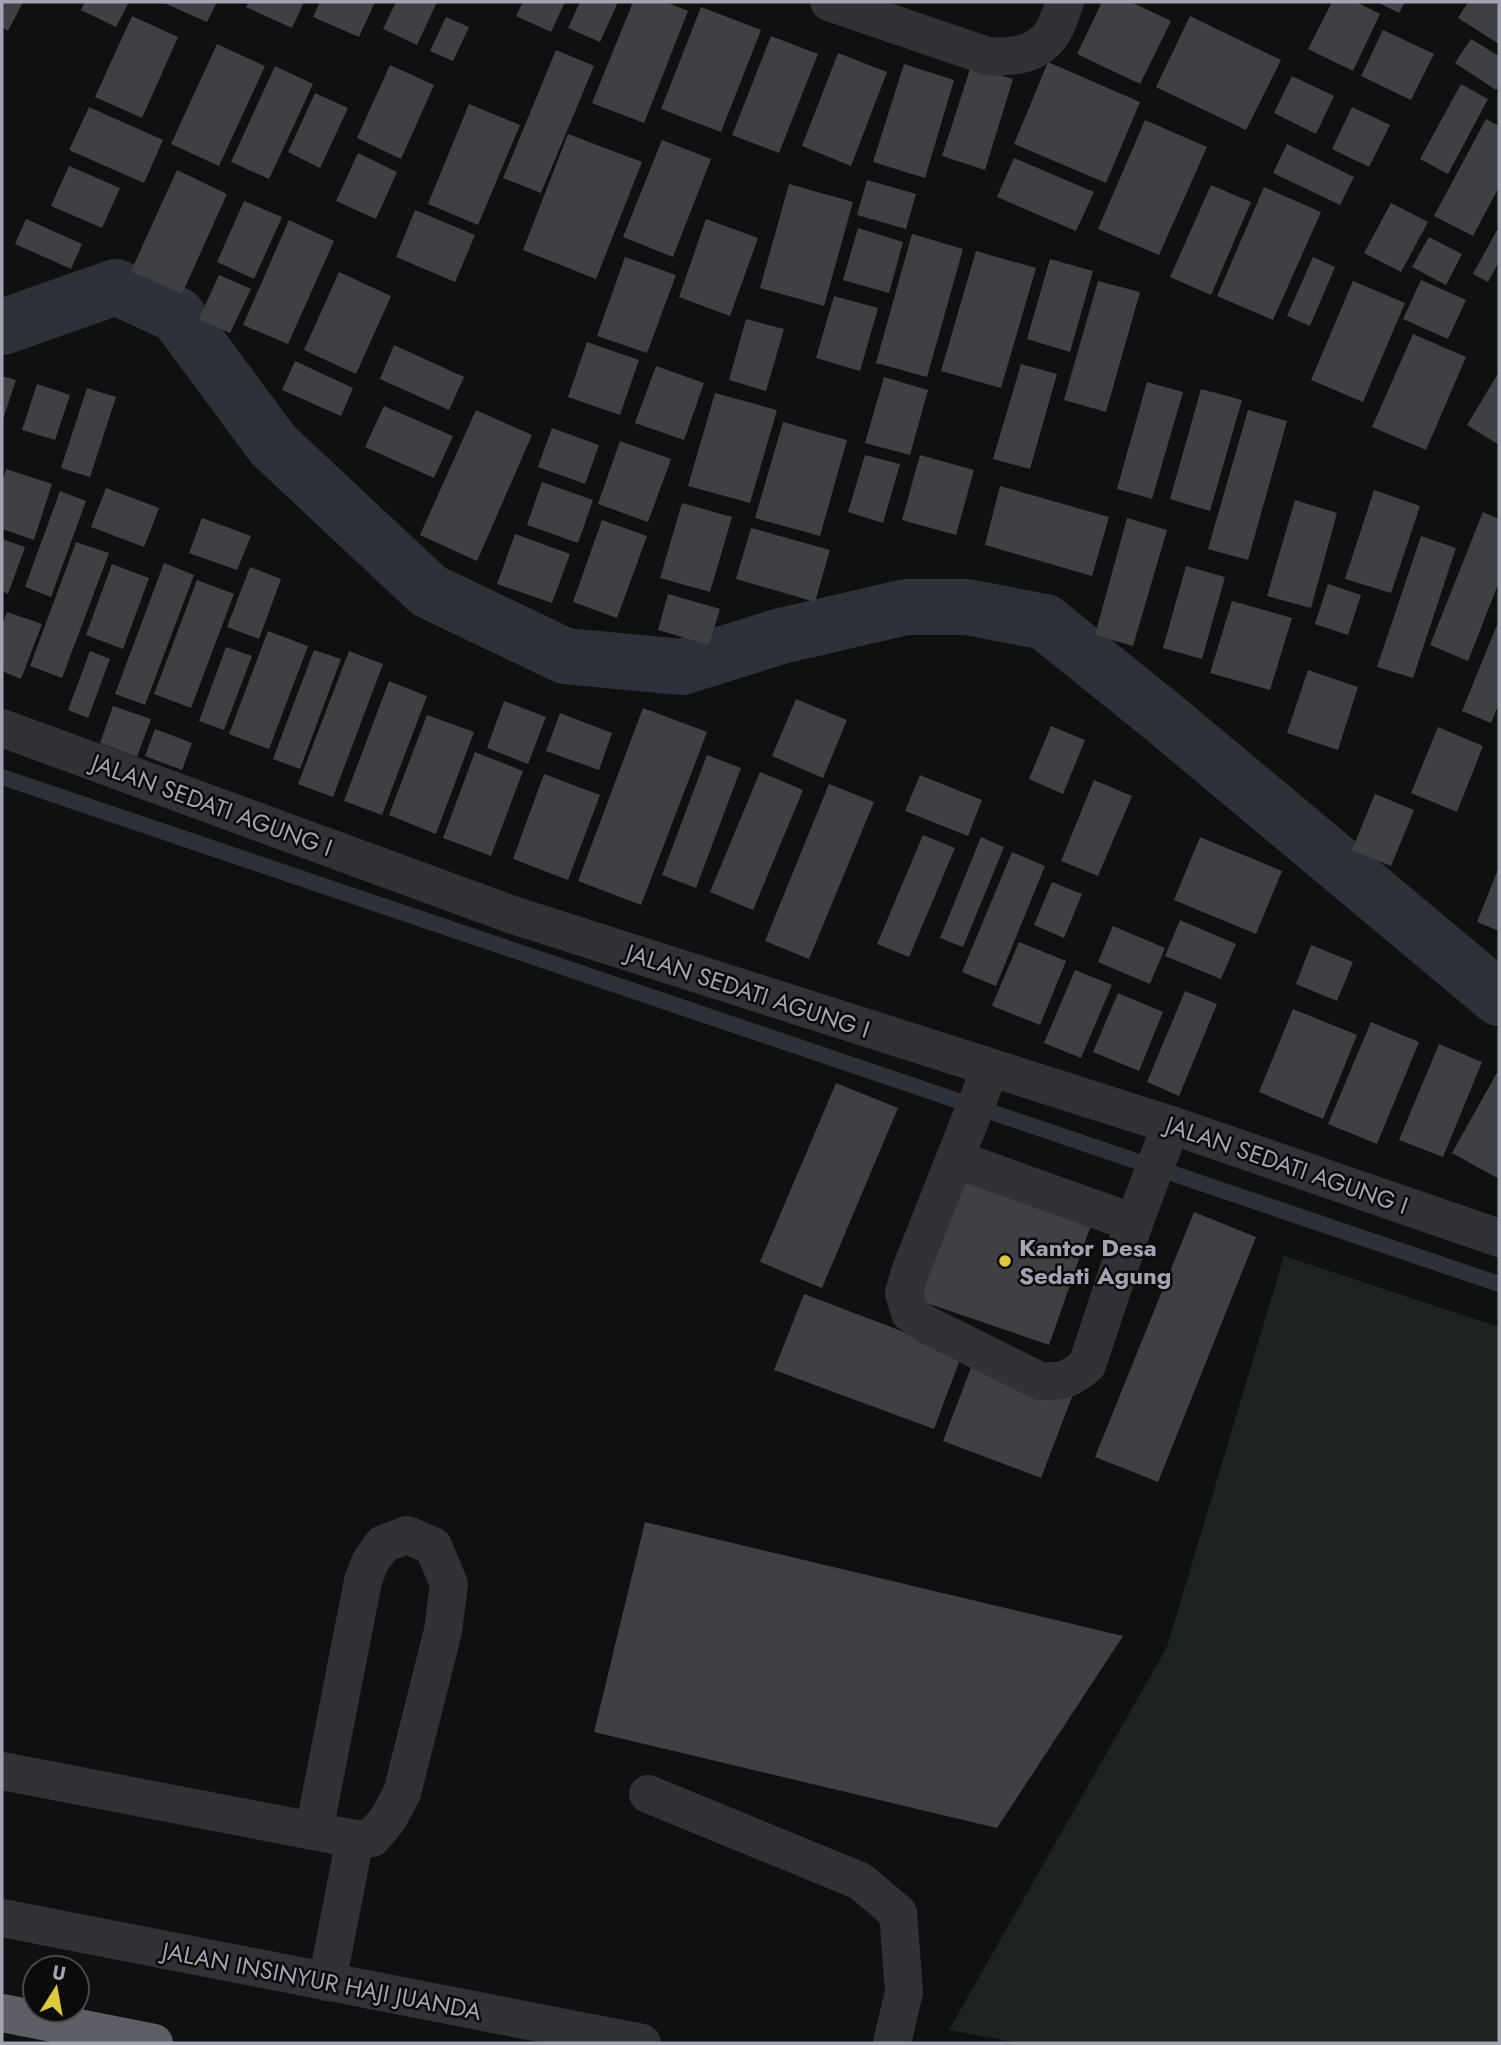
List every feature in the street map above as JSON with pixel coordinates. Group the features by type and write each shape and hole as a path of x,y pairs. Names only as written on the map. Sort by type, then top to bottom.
{"highway":[{"path":"2,2013 154,2043"}],"street":[{"path":"829,2 987,56 1007,58 1021,55 1051,34 1065,2"},
{"name":"JALAN SEDATI AGUNG I","path":"2,728 510,914 984,1082 1166,1140 1499,1238"},
{"path":"984,1082 904,1293 910,1313 925,1324 1040,1381 1060,1382 1087,1364 1166,1140"},
{"path":"959,1147 1141,1208"},
{"path":"2,1771 355,1839 372,1838 388,1819 402,1793 443,1631 449,1584 433,1546 407,1535 383,1544 370,1562 363,1581 314,1831"},
{"path":"648,1794 860,1881 898,1913 904,1992 892,2043"},
{"path":"327,1982 355,1839"},
{"name":"JALAN INSINYUR HAJI JUANDA","path":"2,1918 642,2043"}],"shaded area":[{"path":"1284,1256 1499,1327 1499,2043 1020,2043 949,2030 1167,1647"}],"building":[{"path":"2,2 23,2 8,31 2,27"},
{"path":"85,2 129,2 116,27 81,10"},
{"path":"162,2 217,2 207,22"},
{"path":"249,2 304,2 292,28 246,7"},
{"path":"320,2 375,2 359,37 313,17"},
{"path":"396,2 437,2 417,45 383,29"},
{"path":"523,2 565,2 551,32 516,16"},
{"path":"580,2 618,2 600,42 568,28"},
{"path":"633,2 666,2 688,11 644,123 592,103"},
{"path":"1102,2 1131,2 1171,21 1140,84 1077,54"},
{"path":"1332,2 1356,2 1380,14 1353,71 1308,49"},
{"path":"1377,2 1405,2 1399,13"},
{"path":"1468,2 1499,2 1499,44 1458,18"},
{"path":"701,7 761,30 721,132 661,109"},
{"path":"132,16 178,37 142,118 95,97"},
{"path":"1190,16 1281,60 1246,130 1156,87"},
{"path":"446,17 469,27 453,61 430,51"},
{"path":"1383,30 1434,54 1411,100 1361,76"},
{"path":"771,36 818,54 779,153 732,135"},
{"path":"1471,39 1499,56 1499,84 1496,90 1455,63"},
{"path":"217,44 265,66 219,166 171,144"},
{"path":"556,50 594,66 541,193 503,178"},
{"path":"838,53 887,72 851,166 802,146"},
{"path":"1048,62 1140,102 1106,183 1014,144"},
{"path":"904,64 954,80 925,178 873,162"},
{"path":"390,65 434,85 401,159 357,138"},
{"path":"275,66 313,84 269,179 231,162"},
{"path":"971,66 1013,79 985,170 942,156"},
{"path":"1292,76 1334,96 1316,134 1274,113"},
{"path":"1461,84 1488,99 1448,174 1420,159"},
{"path":"315,93 348,108 320,168 288,152"},
{"path":"469,104 520,125 478,225 428,204"},
{"path":"89,107 163,140 144,183 69,150"},
{"path":"1352,107 1390,125 1369,167 1332,149"},
{"path":"1486,119 1499,126 1499,187 1473,236 1434,216"},
{"path":"1145,120 1207,147 1159,255 1098,229"},
{"path":"568,134 642,162 596,279 523,250"},
{"path":"662,140 711,159 673,257 623,237"},
{"path":"1287,144 1354,177 1340,205 1273,173"},
{"path":"358,153 397,172 376,219 336,201"},
{"path":"1014,158 1094,192 1076,231 997,197"},
{"path":"69,166 120,188 102,228 51,206"},
{"path":"177,170 227,194 182,294 131,271"},
{"path":"867,180 916,194 906,229 857,215"},
{"path":"789,184 853,202 824,306 760,288"},
{"path":"1211,185 1251,202 1211,295 1170,277"},
{"path":"1264,187 1321,212 1273,320 1217,296"},
{"path":"244,201 282,217 254,279 217,262"},
{"path":"1391,203 1428,222 1401,272 1364,253"},
{"path":"415,210 475,235 455,282 396,257"},
{"path":"26,219 82,244 71,269 15,244"},
{"path":"706,219 758,238 730,316 679,297"},
{"path":"289,220 334,241 288,344 243,325"},
{"path":"858,228 903,242 889,293 843,280"},
{"path":"1497,230 1499,262 1488,282 1473,274"},
{"path":"912,234 963,249 927,377 876,363"},
{"path":"1429,237 1462,254 1446,285 1412,267"},
{"path":"976,251 1036,268 1001,388 941,371"},
{"path":"625,257 676,275 647,353 597,336"},
{"path":"1313,257 1335,267 1310,326 1287,316"},
{"path":"1050,259 1093,271 1070,352 1027,339"},
{"path":"339,272 391,296 356,374 304,350"},
{"path":"219,275 251,289 230,333 199,319"},
{"path":"1421,280 1466,300 1448,339 1403,319"},
{"path":"1098,281 1140,292 1106,412 1064,400"},
{"path":"1353,281 1405,303 1363,402 1311,380"},
{"path":"834,296 878,308 860,371 816,358"},
{"path":"746,319 784,329 766,391 729,380"},
{"path":"1413,334 1466,357 1426,450 1372,427"},
{"path":"587,342 639,360 620,415 568,397"},
{"path":"394,345 464,377 449,410 380,379"},
{"path":"295,361 353,388 341,416 282,390"},
{"path":"1021,364 1057,374 1030,469 993,459"},
{"path":"656,366 704,383 684,440 635,423"},
{"path":"1499,372 1499,445 1467,425"},
{"path":"2,376 16,380 2,422"},
{"path":"884,377 928,390 910,455 865,443"},
{"path":"1147,382 1183,392 1152,499 1117,489"},
{"path":"37,384 70,395 55,440 22,430"},
{"path":"87,388 116,397 90,477 61,468"},
{"path":"1201,389 1242,400 1210,511 1170,499"},
{"path":"715,393 777,410 750,503 688,486"},
{"path":"384,406 453,436 434,478 365,447"},
{"path":"476,410 532,435 477,561 420,535"},
{"path":"1248,410 1287,421 1248,560 1208,549"},
{"path":"783,422 847,440 820,536 755,518"},
{"path":"552,428 599,445 585,484 538,467"},
{"path":"620,441 671,459 648,522 598,504"},
{"path":"865,455 900,464 883,523 848,512"},
{"path":"920,455 974,470 956,535 902,520"},
{"path":"6,469 52,484 34,540 2,529 2,484"},
{"path":"542,482 593,500 578,543 527,525"},
{"path":"1000,486 1109,517 1092,576 985,545"},
{"path":"106,488 159,508 144,547 91,527"},
{"path":"1374,490 1420,506 1391,593 1345,579"},
{"path":"60,491 86,501 51,597 25,587"},
{"path":"1295,500 1337,513 1311,608 1267,596"},
{"path":"682,503 732,517 710,592 660,578"},
{"path":"1483,512 1499,519 1499,582 1468,661 1430,645"},
{"path":"202,518 251,536 237,570 189,553"},
{"path":"1127,518 1167,530 1133,646 1095,635"},
{"path":"602,520 647,536 617,618 573,602"},
{"path":"751,528 830,550 815,602 736,579"},
{"path":"515,534 570,554 552,603 497,584"},
{"path":"1421,536 1456,548 1413,678 1377,667"},
{"path":"2,539 25,547 8,594 2,591"},
{"path":"76,542 109,553 62,678 30,666"},
{"path":"164,563 194,575 145,705 115,694"},
{"path":"112,564 149,578 123,649 86,635"},
{"path":"1186,566 1225,577 1202,659 1163,648"},
{"path":"250,567 281,579 259,639 227,627"},
{"path":"197,580 234,594 191,708 154,694"},
{"path":"1328,584 1361,595 1348,635 1315,624"},
{"path":"668,594 720,609 709,645 658,630"},
{"path":"1232,601 1292,618 1270,690 1210,673"},
{"path":"7,612 42,624 21,679 2,671 2,625"},
{"path":"1499,620 1499,703 1491,723 1462,711"},
{"path":"268,631 308,646 269,749 229,734"},
{"path":"226,647 252,656 224,730 199,721"},
{"path":"314,650 341,659 300,769 273,759"},
{"path":"90,651 110,659 88,718 68,710"},
{"path":"349,651 383,664 333,797 298,784"},
{"path":"1308,670 1358,687 1338,750 1287,733"},
{"path":"389,681 427,696 382,815 344,801"},
{"path":"796,699 847,720 823,778 772,756"},
{"path":"504,701 546,717 528,764 487,748"},
{"path":"113,706 151,719 137,757 100,743"},
{"path":"643,708 707,732 641,905 578,881"},
{"path":"560,713 612,733 599,770 546,751"},
{"path":"427,715 474,732 436,834 389,815"},
{"path":"1051,726 1085,740 1063,794 1029,779"},
{"path":"1438,727 1483,746 1457,812 1411,793"},
{"path":"155,729 192,743 182,770 145,756"},
{"path":"475,752 523,771 491,856 443,838"},
{"path":"707,755 741,768 696,888 662,875"},
{"path":"760,772 803,790 753,910 710,892"},
{"path":"544,774 600,795 568,880 513,859"},
{"path":"920,775 982,800 968,836 905,811"},
{"path":"1094,780 1132,796 1098,876 1061,861"},
{"path":"829,784 874,802 809,959 765,941"},
{"path":"1375,794 1414,810 1391,866 1352,850"},
{"path":"923,835 955,848 909,957 877,944"},
{"path":"981,837 1004,847 963,947 940,938"},
{"path":"1200,837 1282,871 1256,934 1174,900"},
{"path":"1012,852 1045,866 996,986 962,972"},
{"path":"1499,867 1499,931 1477,922"},
{"path":"1052,882 1082,894 1064,938 1034,925"},
{"path":"1180,920 1236,944 1221,979 1165,956"},
{"path":"1113,926 1165,948 1150,984 1098,962"},
{"path":"1019,942 1066,961 1040,1025 992,1006"},
{"path":"1311,945 1353,962 1337,1001 1296,984"},
{"path":"1075,970 1112,985 1081,1058 1044,1043"},
{"path":"1185,991 1217,1004 1179,1096 1147,1082"},
{"path":"1118,993 1163,1012 1139,1071 1093,1052"},
{"path":"1293,1009 1357,1035 1323,1119 1259,1092"},
{"path":"1371,1022 1419,1042 1377,1144 1328,1124"},
{"path":"1439,1044 1482,1062 1443,1157 1399,1140"},
{"path":"1499,1069 1499,1179 1452,1153"},
{"path":"836,1083 898,1108 822,1288 760,1262"},
{"name":"Kantor Desa Sedati Agung","path":"960,1178 1092,1222 1049,1345 918,1300"},
{"path":"1194,1212 1256,1237 1158,1482 1095,1457"},
{"path":"804,1294 962,1354 934,1429 774,1370"},
{"path":"974,1360 1072,1397 1041,1478 943,1441"},
{"path":"645,1522 1123,1636 997,1828 594,1732"}],"waterway":[{"path":"2,327 116,287 177,315 273,445 429,591 565,656 682,667 781,636 906,607 967,607 1045,622 1499,998"},
{"path":"2,777 1499,1284"}],"place":[{"name":"Kantor Desa Sedati Agung","path":"1005,1261"}]}
